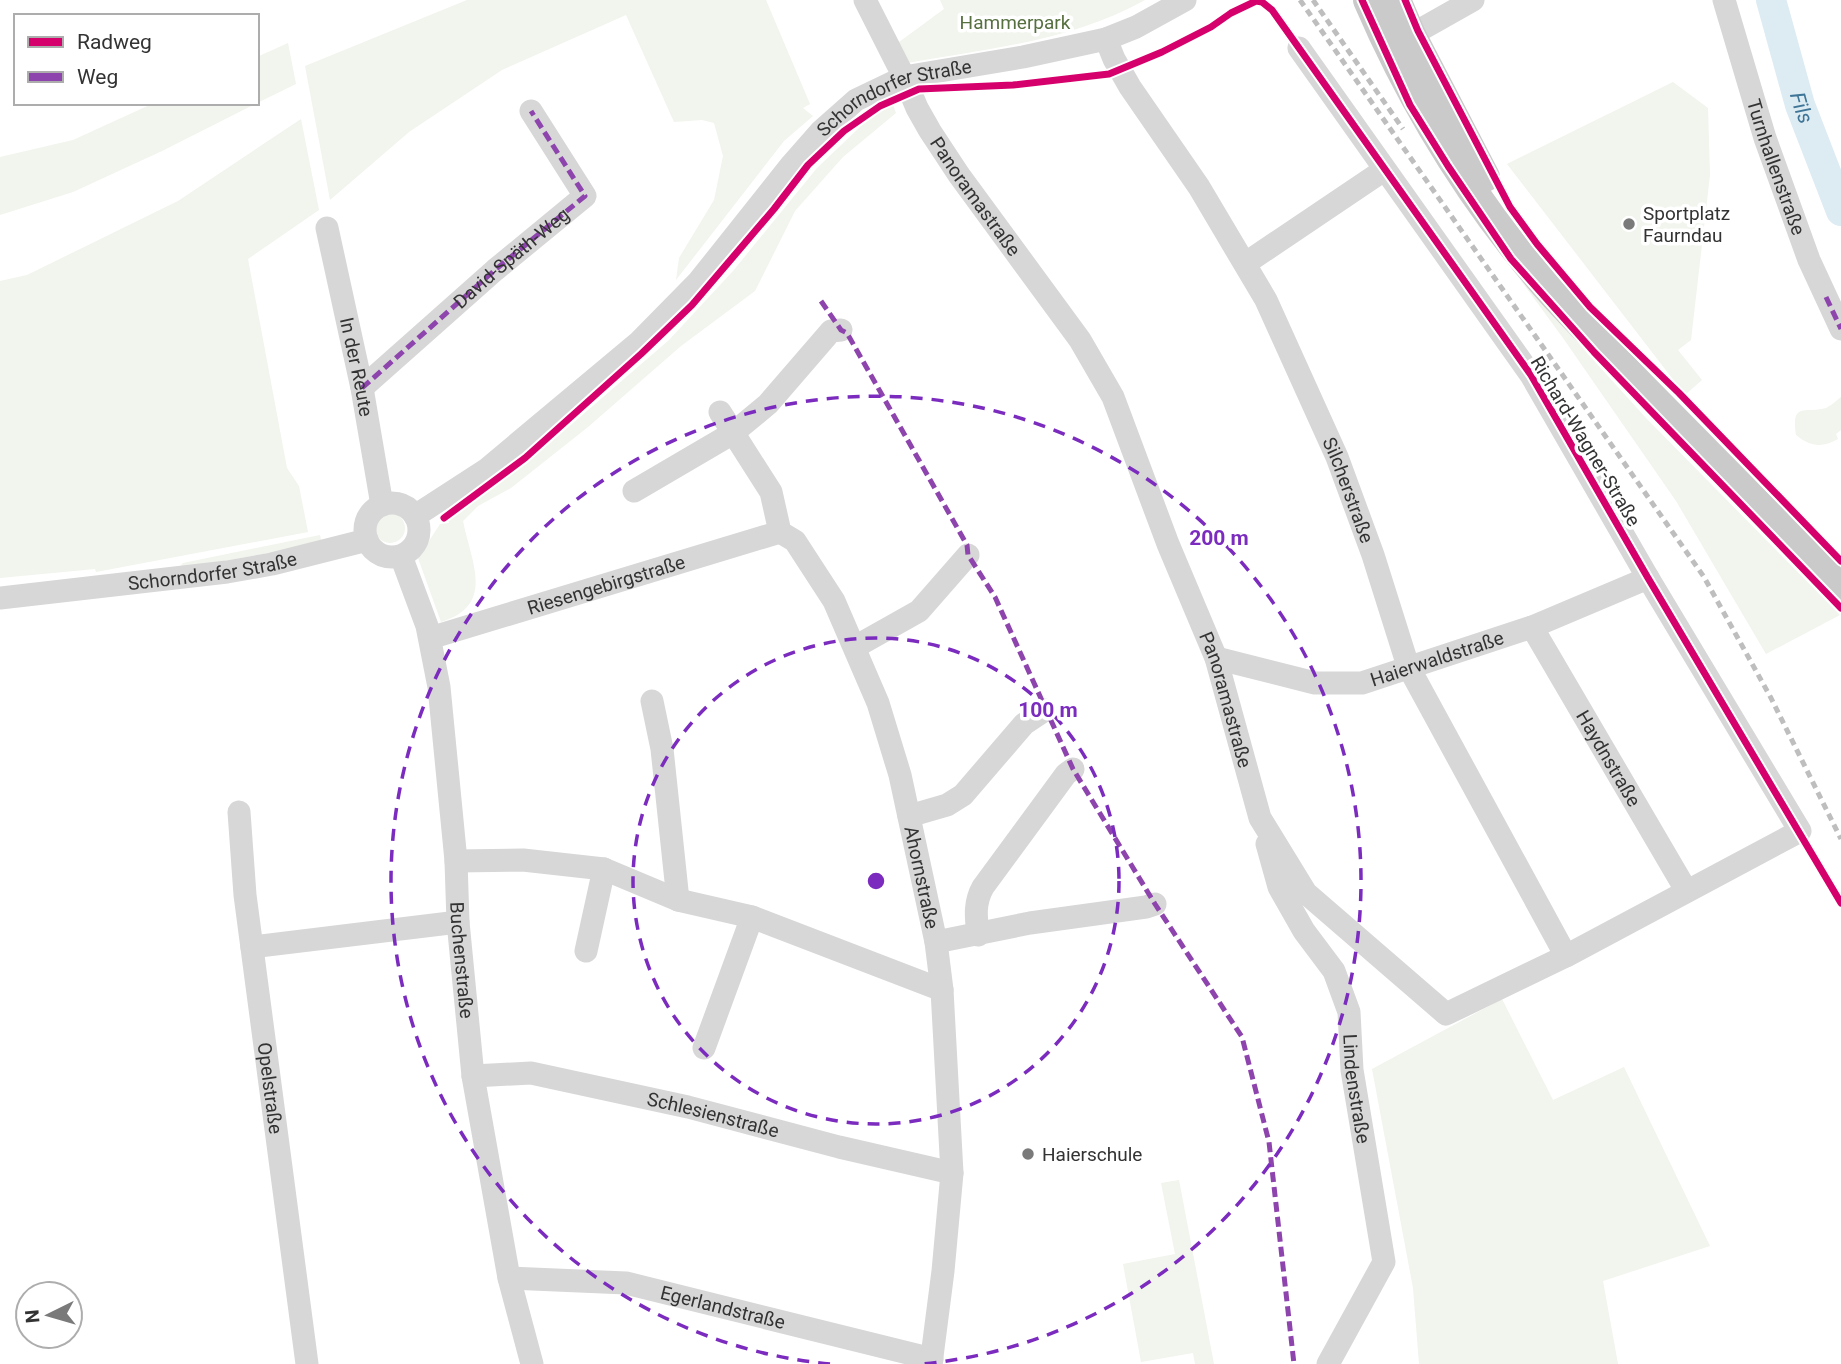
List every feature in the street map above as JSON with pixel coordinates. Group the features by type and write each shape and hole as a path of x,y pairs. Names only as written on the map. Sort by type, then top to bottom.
{"main road":[{"path":"1368,0 1424,113 1465,179 1551,292 1841,589"},
{"path":"1396,0 1419,30 1514,245"}],"street":[{"name":"Panoramastraße","path":"865,0 917,108 935,138 1080,340 1112,397 1168,544 1216,658 1260,818 1306,893 1446,1014 1566,956 1800,831"},
{"name":"Schorndorfer Straße","path":"415,516 485,470 639,342 699,281 821,131 856,100 904,77 1023,57 1115,59 1136,27 1185,0"},
{"path":"1419,30 1474,0"},
{"name":"Turnhallenstraße","path":"1724,0 1765,138 1809,260 1841,329"},
{"name":"Richard-Wagner-Straße","path":"1299,48 1531,375 1648,578 1800,831"},
{"name":"Silcherstraße","path":"1115,59 1246,263 1304,380 1337,457 1373,555 1408,666 1566,956"},
{"name":"David-Späth-Weg","path":"362,388 495,270 585,195 531,111"},
{"path":"1246,263 1384,170"},
{"name":"In der Reute","path":"327,228 362,388 382,505"},
{"path":"634,491 733,433 768,404 831,331 841,330"},
{"path":"720,412 771,492 780,532"},
{"path":"382,505 401,505 415,516 419,533 416,542 412,549 401,555 387,557 379,554 367,540 366,524 369,516 382,505"},
{"name":"Riesengebirgstraße","path":"430,638 780,532"},
{"name":"Ahornstraße","path":"780,532 795,541 834,601 855,647 892,744 936,942 942,990 952,1173 932,1361"},
{"name":"Schorndorfer Straße","path":"0,598 227,572 272,564 367,540"},
{"name":"Buchenstraße","path":"401,555 430,638 439,687 473,1076 509,1278 532,1364"},
{"path":"855,647 919,611 968,555"},
{"name":"Haierwaldstraße","path":"1216,658 1315,683 1362,682 1532,627 1648,578"},
{"name":"Haydnstraße","path":"1532,627 1686,890"},
{"path":"652,701 662,749 678,900"},
{"path":"909,816 947,805 963,795 1024,724 1045,710"},
{"path":"978,935 975,909 983,887 1066,774 1073,769"},
{"name":"Opelstraße","path":"239,812 252,947 307,1364"},
{"name":"Lindenstraße","path":"1260,818 1279,887 1304,931 1334,971 1349,1012 1352,1070 1384,1262 1328,1364"},
{"path":"456,861 523,860 604,869 678,900 752,917 942,990"},
{"path":"586,951 604,869"},
{"path":"936,942 1030,923 1155,904"},
{"path":"704,1048 752,917"},
{"path":"252,947 458,922"},
{"name":"Schlesienstraße","path":"473,1076 531,1073 688,1107 839,1147 952,1173"},
{"name":"Egerlandstraße","path":"509,1278 626,1283 932,1361"}],"green space":[{"path":"467,0 766,0 810,104 803,108 813,116 784,141 676,280 679,258 714,200 723,156 714,123 702,120 674,122 626,15 502,70 409,132 330,200 305,66"},
{"name":"Hammerpark","path":"940,0 1145,0 1087,26 1057,35 901,64 895,45 944,9"},
{"path":"288,43 296,84 259,102 259,56"},
{"name":"Sportplatz Faurndau","path":"1673,82 1708,108 1710,175 1691,340 1678,350 1702,380 1685,395 1507,164"},
{"path":"892,102 896,113 843,157 795,211 755,291 681,346 588,427 511,488 478,506 463,521 474,566 474,593 469,605 441,622 418,558 440,524 449,523 447,518 528,462 669,340 733,271 817,168 861,126"},
{"path":"150,105 253,105 73,192 0,215 0,157 73,140"},
{"path":"301,119 319,210 248,259 287,468 299,486 308,532 96,572 95,569 0,578 0,281 27,275 178,201"},
{"path":"1519,278 1646,418 1840,615 1766,654 1676,501"},
{"path":"1841,397 1841,430 1836,434 1838,439 1817,445 1796,435 1798,413 1826,408"},
{"path":"390,513 396,514 404,522 404,534 396,542 390,543 384,542 376,534 375,528 376,522 384,514"},
{"path":"320,535 321,540 292,549 178,569 183,563"},
{"path":"1502,999 1553,1100 1624,1067 1710,1246 1603,1281 1618,1364 1419,1364 1413,1288 1372,1069"},
{"path":"1179,1180 1214,1364 1195,1364 1193,1353 1141,1362 1123,1264 1175,1254 1161,1183"}],"waterway":[{"name":"Fils","path":"1771,0 1800,105 1841,211"}],"railway":[{"path":"1300,0 1704,577 1771,698 1841,839"},
{"path":"1313,0 1403,129"}],"marked path":[{"path":"362,388 495,270 585,196 531,111"},
{"path":"1826,297 1841,329"},
{"path":"821,301 841,330 847,333 967,545 968,555 995,597 1073,769 1155,904 1242,1037 1269,1142 1294,1364"}],"cycle path":[{"path":"1362,0 1410,105 1511,259 1594,352 1841,608"},
{"path":"1405,0 1418,31 1510,207 1537,244 1590,307 1679,393 1841,561"},
{"path":"444,518 525,458 641,354 692,305 808,165 844,131 880,106 919,89 1013,85 1109,74 1162,52 1256,1 1262,2 1272,10 1531,375 1841,903"}],"place":[{"name":"Sportplatz Faurndau","path":"1629,224"},
{"name":"Haierschule","path":"1028,1154"}]}
